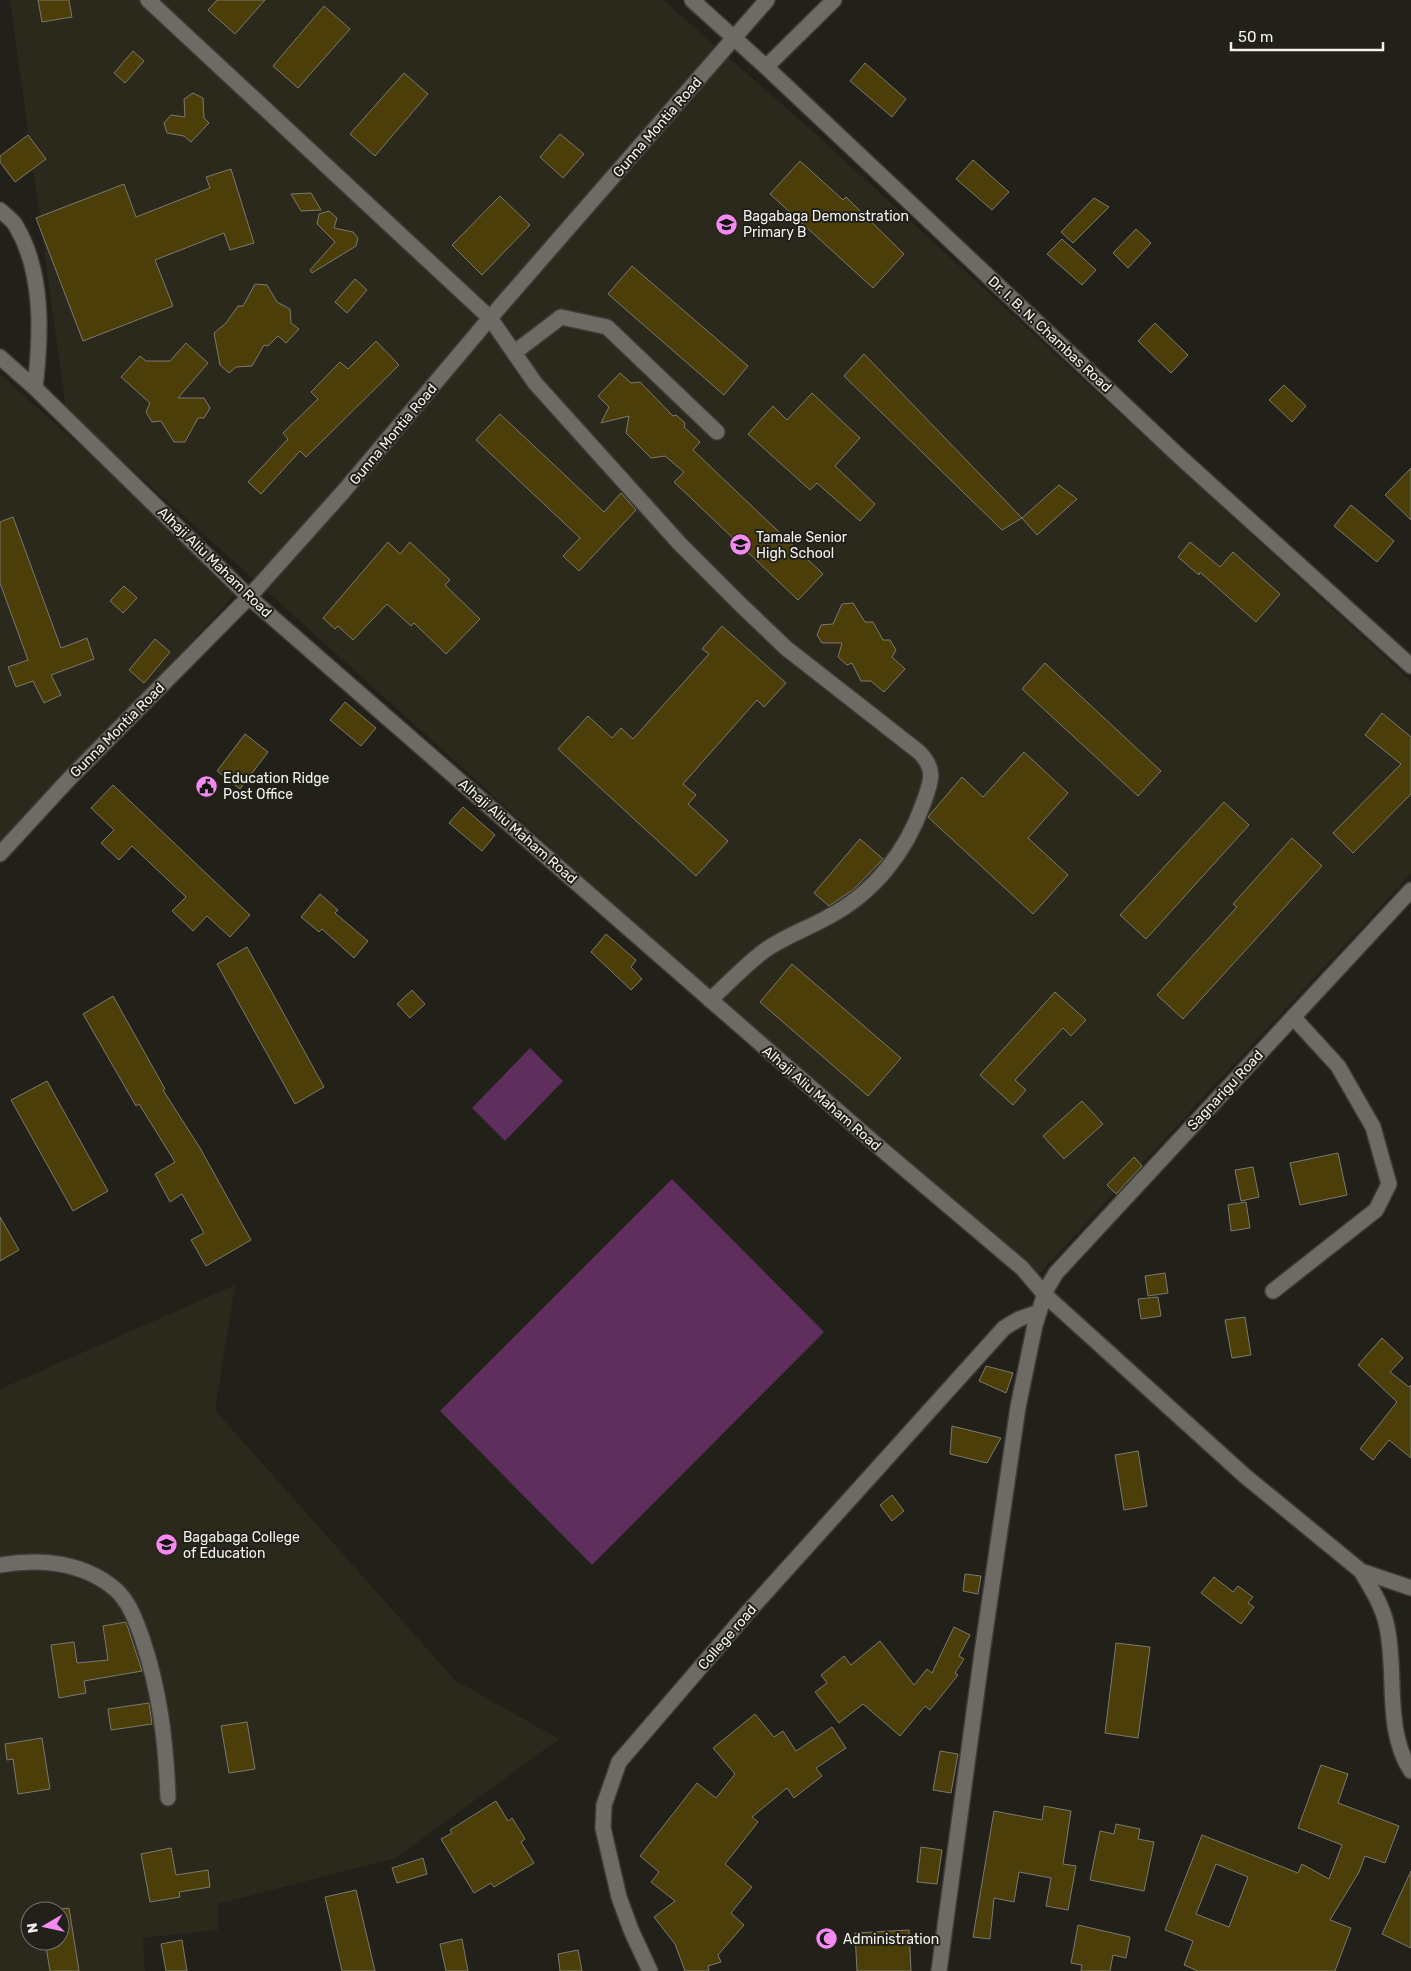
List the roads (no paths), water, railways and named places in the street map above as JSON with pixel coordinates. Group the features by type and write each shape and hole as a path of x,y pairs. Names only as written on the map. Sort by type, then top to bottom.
{"street":[{"path":"148,0 490,318 535,383 680,544 740,604 786,648 919,752 930,766 931,776 922,808 910,834 887,870 863,895 829,917 764,951 710,1000"},
{"name":"Dr. I. B. N. Chambas Road","path":"692,0 734,37 1179,456 1411,666"},
{"name":"Gunna Montia Road","path":"1,851 69,779 249,598 350,485 490,318 767,0"},
{"path":"766,67 834,0"},
{"path":"0,210 16,225 31,268 39,306 39,352 35,388"},
{"path":"515,352 561,316 607,327 717,432"},
{"name":"Alhaji Aliu Maham Road","path":"0,357 35,388 249,598 879,1147 1022,1268 1045,1295 1245,1476 1361,1570"},
{"name":"Sagnarigu Road","path":"939,1971 980,1663 1016,1425 1039,1312 1045,1295 1056,1272 1411,890"},
{"path":"1273,1291 1376,1210 1389,1184 1373,1127 1338,1066 1293,1017"},
{"name":"College road","path":"650,1971 631,1930 619,1897 603,1828 604,1805 620,1762 754,1605 984,1350 1012,1322 1039,1312"},
{"path":"0,1565 54,1562 86,1570 116,1590 134,1615 152,1667 161,1705 168,1798"},
{"path":"1361,1570 1411,1588"},
{"path":"1361,1570 1378,1603 1387,1626 1393,1669 1396,1728 1401,1747 1411,1771"}],"place":[{"name":"Bagabaga Demonstration Primary B","path":"727,224"},
{"name":"Tamale Senior High School","path":"740,545"},
{"name":"Education Ridge Post Office","path":"207,786"},
{"name":"Bagabaga College of Education","path":"167,1545"},
{"name":"Administration","path":"827,1939"}]}
